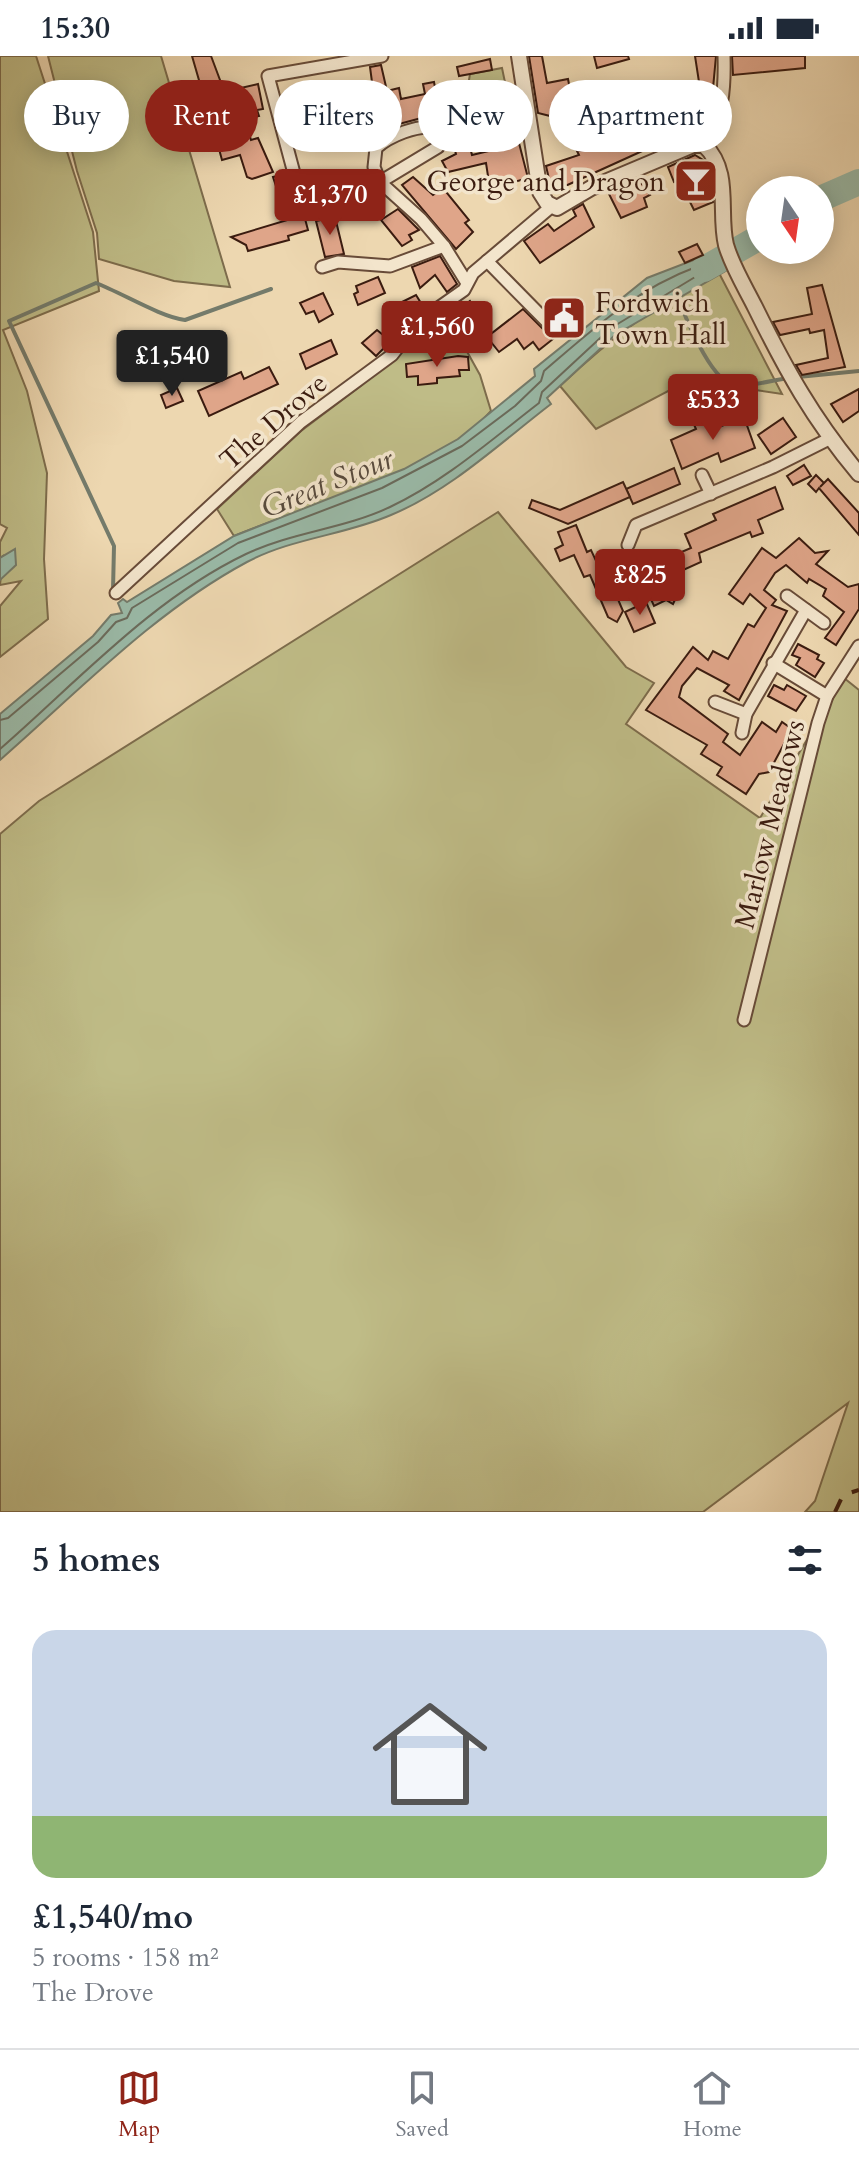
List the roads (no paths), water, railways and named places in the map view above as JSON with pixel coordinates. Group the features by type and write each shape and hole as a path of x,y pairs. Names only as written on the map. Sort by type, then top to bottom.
{"street":[{"path":"295,177 268,76 382,56"},
{"path":"519,56 540,192 552,206 557,208 591,188 674,152"},
{"path":"724,56 724,80"},
{"path":"380,182 438,147 440,138 435,128 424,125 384,140 376,148 374,167 380,182 444,246 465,286"},
{"path":"711,152 725,196 726,247 736,269 789,378 859,474"},
{"name":"The Drove","path":"116,593 301,422 392,355 417,323 465,286 487,261 552,206"},
{"path":"322,267 338,262 390,266 444,246"},
{"path":"487,261 556,331"},
{"path":"628,545 636,525 831,438"},
{"path":"702,475 711,494"},
{"path":"787,596 824,623"},
{"path":"742,733 746,714 806,610"},
{"name":"Marlow Meadows","path":"744,1020 827,696 859,646"},
{"path":"773,663 827,696"},
{"path":"715,702 746,714"}],"water":[{"name":"Great Stour","path":"717,251 726,252 729,269 615,335 547,398 551,404 455,479 391,515 264,554 213,582 149,628 0,760 0,714 93,636 111,615 122,613 118,603 123,599 127,602 234,536 404,469 458,439 535,376 534,369 647,278"},
{"path":"15,549 16,565 0,580 0,558"}],"waterway":[{"name":"Great Stour","path":"834,193 859,182"},
{"name":"Great Stour","path":"704,269 746,245"},
{"path":"113,590 114,546 9,321 96,283 153,310 185,320 271,289"},
{"name":"Great Stour","path":"677,293 698,344 724,379 732,384 745,385 789,378"},
{"name":"Great Stour","path":"798,377 859,371"}],"railway":[{"path":"835,1512 843,1495 859,1490"}],"place":[{"name":"George and Dragon","path":"696,181"},
{"name":"Fordwich Town Hall","path":"564,318"}]}
